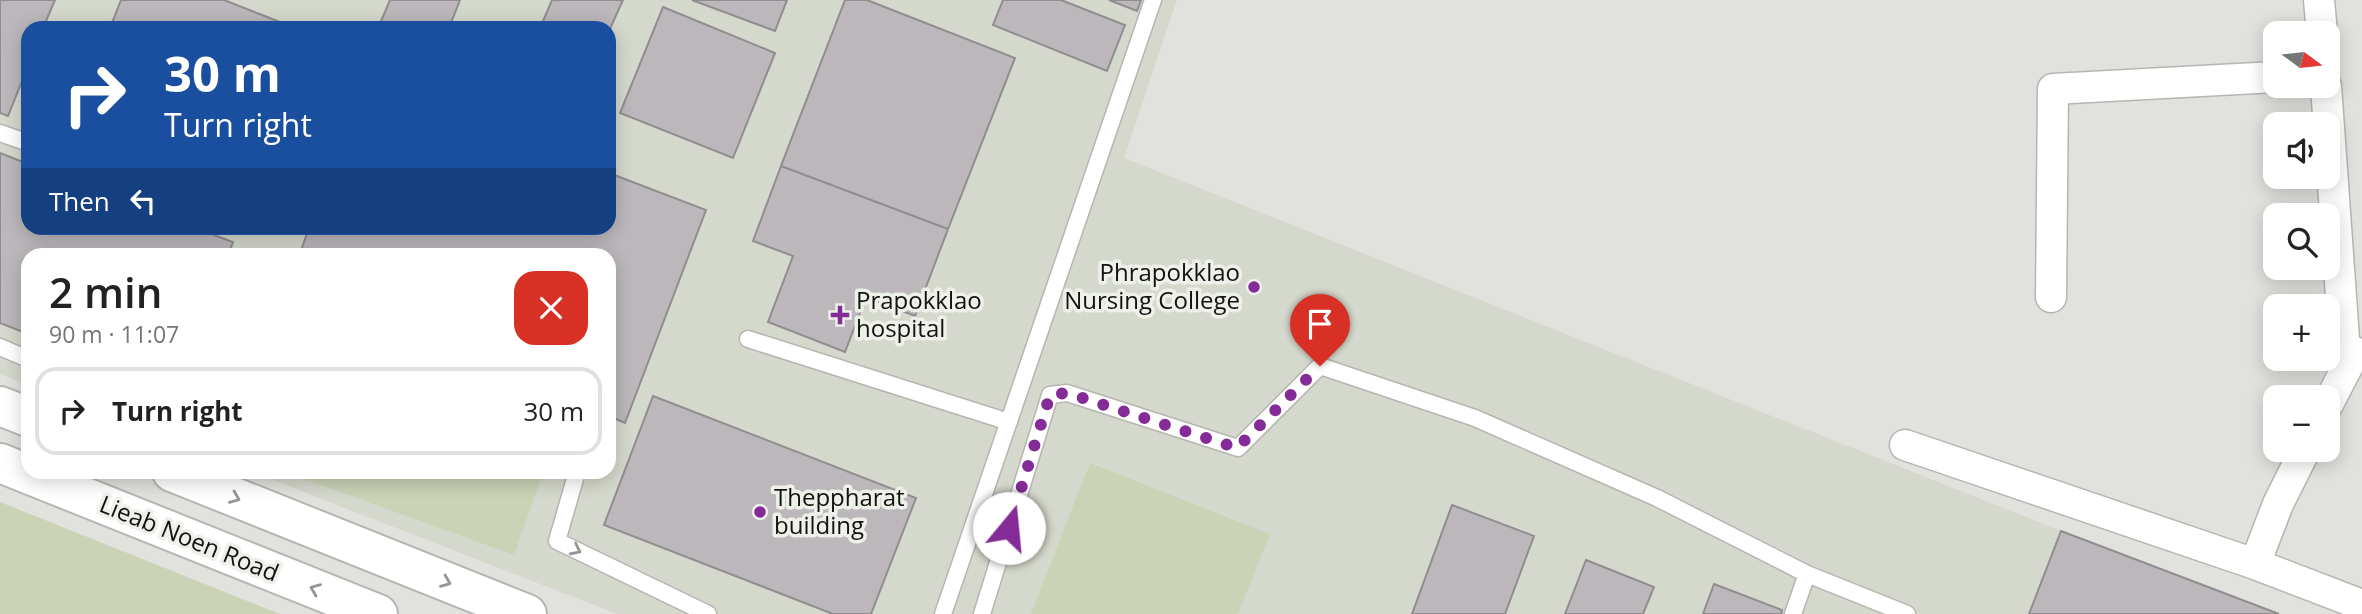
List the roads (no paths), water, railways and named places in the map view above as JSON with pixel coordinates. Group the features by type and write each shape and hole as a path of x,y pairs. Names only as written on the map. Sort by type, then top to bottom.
{"main road":[{"path":"0,406 21,414"},
{"name":"Lieab Noen Road","path":"0,463 21,471"},
{"name":"Lieab Noen Road","path":"40,479 378,614"},
{"path":"196,479 527,614"}],"street":[{"path":"2319,0 2321,21"},
{"path":"2052,297 2053,89 2263,78"},
{"path":"2327,98 2346,367"},
{"path":"2337,385 2362,342"},
{"path":"1905,445 2255,564 2362,605"},
{"path":"2255,564 2278,504 2299,462"}],"lane":[{"path":"943,614 1153,0"},
{"path":"0,133 21,140"},
{"path":"748,339 1009,422"},
{"path":"0,347 21,356"},
{"path":"982,614 1050,395 1067,393 1237,448 1320,366 1475,418 1657,498 1807,574 1908,614"},
{"path":"575,479 557,541 708,614"},
{"path":"1793,614 1807,574"}],"place":[{"name":"Phrapokklao Nursing College","path":"1254,287"},
{"name":"Prapokklao hospital","path":"840,315"},
{"name":"Theppharat building","path":"760,512"}]}
